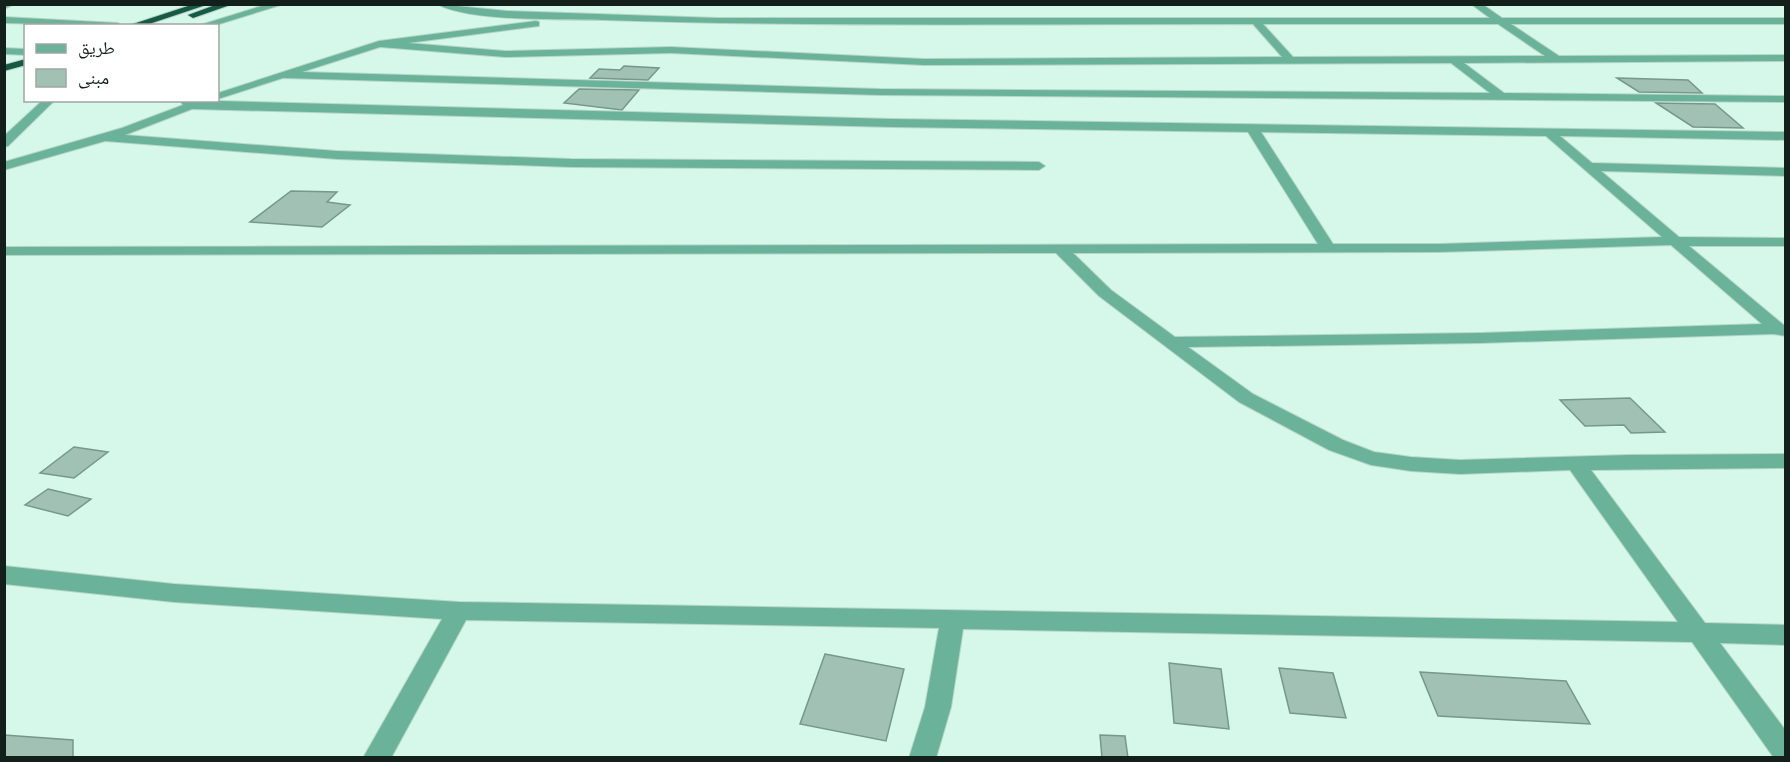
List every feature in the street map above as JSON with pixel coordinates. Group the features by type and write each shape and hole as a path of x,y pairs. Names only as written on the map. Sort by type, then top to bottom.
{"highway":[{"path":"138,24 205,4"},
{"path":"163,24 229,4"},
{"path":"4,61 24,55"},
{"path":"4,68 24,63"}],"street":[{"path":"4,6 9,4"},
{"path":"208,24 280,4"},
{"path":"441,4 482,12 671,21 879,18 1256,22 1785,21"},
{"path":"1475,4 1558,60"},
{"path":"219,96 379,44 580,17 613,5"},
{"path":"4,21 72,24"},
{"path":"1256,22 1290,60"},
{"path":"379,44 505,54 671,50 884,77 1502,97 1785,99"},
{"path":"4,51 24,54"},
{"path":"4,166 147,124 188,103 797,106 884,77 1290,60 1785,58"},
{"path":"1455,61 1502,97"},
{"path":"278,75 797,106 1252,128 1785,136"},
{"path":"4,143 48,102"},
{"path":"1252,128 1328,248"},
{"path":"1548,132 1781,332"},
{"path":"102,137 315,154 561,163 1038,166"},
{"path":"1589,167 1785,172"},
{"path":"6,251 1439,248 1674,241 1785,242"},
{"path":"1059,248 1105,294 1246,398 1327,441 1371,458 1411,464 1460,467 1785,461"},
{"path":"1170,342 1781,332"},
{"path":"1576,464 1785,753"},
{"path":"4,576 186,594 459,611 1785,636"},
{"path":"376,758 459,611"},
{"path":"922,758 931,736 942,693 952,619"}],"building":[{"path":"624,66 659,68 648,80 590,78 599,69 620,70"},
{"path":"1617,78 1688,80 1702,93 1639,92"},
{"path":"579,89 639,90 622,110 564,103"},
{"path":"1656,103 1715,104 1743,128 1693,127"},
{"path":"291,191 337,192 327,202 350,205 322,227 250,222"},
{"path":"1630,398 1665,432 1631,433 1624,425 1585,426 1560,400"},
{"path":"74,447 108,452 74,478 40,473"},
{"path":"48,489 91,499 68,516 25,505"},
{"path":"825,654 904,669 886,741 800,724"},
{"path":"1169,663 1221,669 1229,729 1174,723"},
{"path":"1279,668 1333,673 1346,718 1290,713"},
{"path":"1420,672 1566,681 1590,724 1438,716"},
{"path":"4,735 73,740 73,758 4,758"},
{"path":"1100,735 1125,736 1128,758 1102,758"}]}
